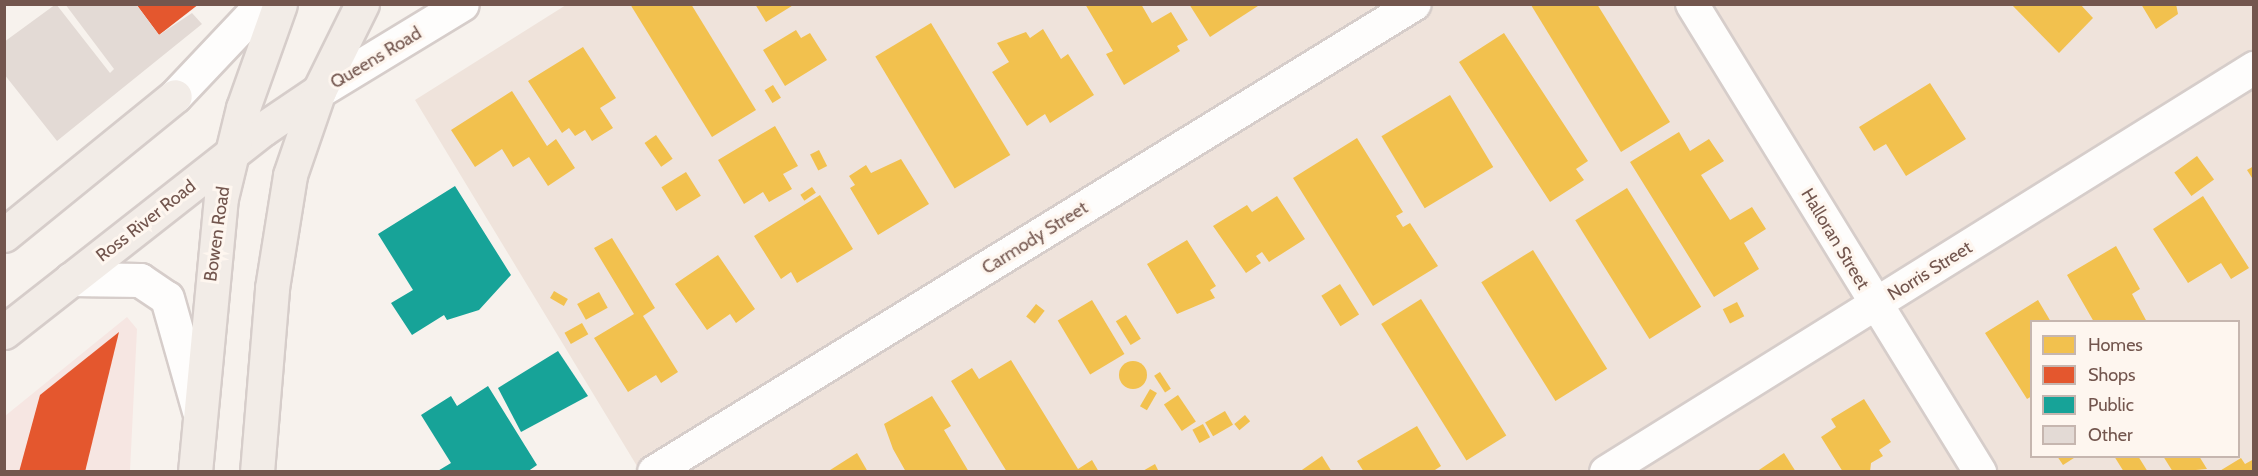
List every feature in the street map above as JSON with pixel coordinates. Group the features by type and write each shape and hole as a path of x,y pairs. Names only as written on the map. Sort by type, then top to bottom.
{"main road":[{"path":"4,235 175,96 262,4"},
{"name":"Bowen Road","path":"195,471 213,251 230,154 279,4"},
{"path":"257,471 279,228 290,175 319,91 362,4"},
{"name":"Queens Road","path":"319,91 462,4"},
{"name":"Ross River Road","path":"4,332 230,154 319,91"},
{"path":"71,279 140,280 166,298 199,413"}],"street":[{"name":"Carmody Street","path":"654,471 1415,4"},
{"name":"Halloran Street","path":"1692,4 1875,306 1980,471"},
{"name":"Norris Street","path":"1606,471 1875,306 2253,68"}],"shaded area":[{"path":"566,5 2253,5 2253,471 640,471 415,100"},
{"path":"127,317 137,329 130,471 5,472 5,416"}],"building: Homes":[{"path":"630,4 691,4 756,110 712,137"},
{"path":"755,4 795,4 766,22"},
{"path":"1085,4 1141,4 1152,23 1171,12 1188,40 1177,46 1180,51 1124,85 1106,54 1113,51"},
{"path":"1189,4 1261,4 1210,37"},
{"path":"1597,4 1670,122 1621,152 1531,5"},
{"path":"2011,4 2080,4 2093,18 2059,53"},
{"path":"2141,4 2176,4 2178,14 2156,29"},
{"path":"931,23 1010,155 955,188 875,56"},
{"path":"1043,29 1061,59 1068,54 1094,95 1050,123 1045,114 1027,126 992,72 1009,62 997,43 1026,32 1030,38"},
{"path":"796,30 801,38 810,33 827,60 785,86 763,50"},
{"path":"1504,33 1588,161 1576,169 1584,180 1550,202 1459,62"},
{"path":"583,47 616,98 600,108 613,128 592,141 585,130 575,136 569,128 562,133 528,81"},
{"path":"1930,83 1966,139 1906,176 1886,144 1874,151 1859,127"},
{"path":"773,85 781,98 772,103 765,90"},
{"path":"512,91 547,146 556,139 575,168 548,186 529,157 513,167 502,149 475,167 451,130"},
{"path":"1450,95 1493,167 1425,208 1381,136"},
{"path":"775,126 798,166 783,174 792,189 769,202 763,192 744,204 718,160"},
{"path":"1679,132 1690,151 1709,139 1724,161 1701,175 1730,220 1752,207 1766,229 1744,243 1759,269 1714,297 1630,162"},
{"path":"656,135 673,159 661,167 645,143"},
{"path":"1357,138 1403,212 1396,216 1403,227 1410,223 1438,266 1373,306 1293,178"},
{"path":"819,150 827,166 818,171 810,155"},
{"path":"2197,156 2214,179 2191,196 2174,172"},
{"path":"901,159 929,204 878,235 850,188 855,185 849,176 866,165 871,173"},
{"path":"2254,166 2254,181 2247,170"},
{"path":"686,172 701,196 676,211 661,187"},
{"path":"812,187 816,193 804,201 800,195"},
{"path":"1627,188 1701,307 1649,339 1575,220"},
{"path":"820,195 853,249 797,283 791,272 781,279 754,236"},
{"path":"1277,196 1305,239 1269,262 1262,252 1256,256 1261,263 1246,273 1213,226 1247,205 1252,212"},
{"path":"2203,196 2249,268 2231,279 2221,263 2188,283 2153,229"},
{"path":"612,238 655,308 643,316 678,372 661,383 656,375 628,392 594,338 634,314 594,248"},
{"path":"1187,240 1216,286 1210,290 1215,298 1177,314 1147,264"},
{"path":"2116,246 2140,289 2132,294 2146,320 2093,320 2067,275"},
{"path":"1533,250 1607,369 1555,401 1481,282"},
{"path":"718,255 755,309 736,323 730,314 707,330 675,284"},
{"path":"1340,284 1359,315 1340,326 1321,296"},
{"path":"554,291 568,299 564,306 550,298"},
{"path":"599,292 608,308 586,320 577,304"},
{"path":"1421,299 1506,436 1466,460 1381,324"},
{"path":"1092,300 1124,354 1090,375 1058,321"},
{"path":"2038,300 2050,320 2030,320 2030,397 2027,399 1985,333"},
{"path":"1737,302 1744,316 1730,324 1723,309"},
{"path":"1036,304 1045,311 1035,323 1026,317"},
{"path":"1126,315 1141,339 1131,345 1116,321"},
{"path":"582,323 588,334 571,344 565,333"},
{"path":"1011,360 1078,469 1092,460 1099,472 1007,472 951,381 972,368 979,379"},
{"path":"1133,361 1143,365 1147,375 1143,385 1133,389 1123,385 1119,375 1123,365"},
{"path":"1160,372 1171,389 1165,393 1154,376"},
{"path":"1150,389 1157,393 1147,410 1140,406"},
{"path":"1178,395 1196,422 1182,431 1164,405"},
{"path":"932,396 951,426 944,430 969,472 906,472 893,449 884,424"},
{"path":"1864,399 1891,442 1879,450 1883,456 1871,463 1870,472 1843,472 1821,437 1836,427 1831,419"},
{"path":"1225,411 1233,425 1213,436 1205,422"},
{"path":"1245,415 1250,421 1239,430 1234,424"},
{"path":"1203,424 1210,437 1199,443 1192,430"},
{"path":"1417,426 1441,466 1432,472 1364,472 1357,461"},
{"path":"857,453 868,472 827,472"},
{"path":"1784,453 1796,472 1756,472"},
{"path":"1322,456 1332,472 1299,472"},
{"path":"2058,458 2074,458 2063,465"},
{"path":"2115,458 2139,458 2148,472 2124,472"},
{"path":"2164,458 2200,458 2207,469 2173,472"},
{"path":"2241,458 2245,464 2254,459 2254,472 2218,472"},
{"path":"1155,464 1159,472 1141,472"}],"building: Shops":[{"path":"136,4 199,4 159,35"},
{"path":"119,332 85,472 19,472 40,395"}],"building: Public":[{"path":"455,186 511,275 479,310 447,320 444,315 412,335 391,303 413,290 378,234"},
{"path":"558,351 588,396 521,432 498,388"},
{"path":"488,386 537,465 527,472 436,472 451,463 421,415 451,396 457,406"}],"building: Other":[{"path":"56,4 110,73 114,69 65,4 136,4 159,35 192,13 202,24 57,141 4,74 4,42"}]}
